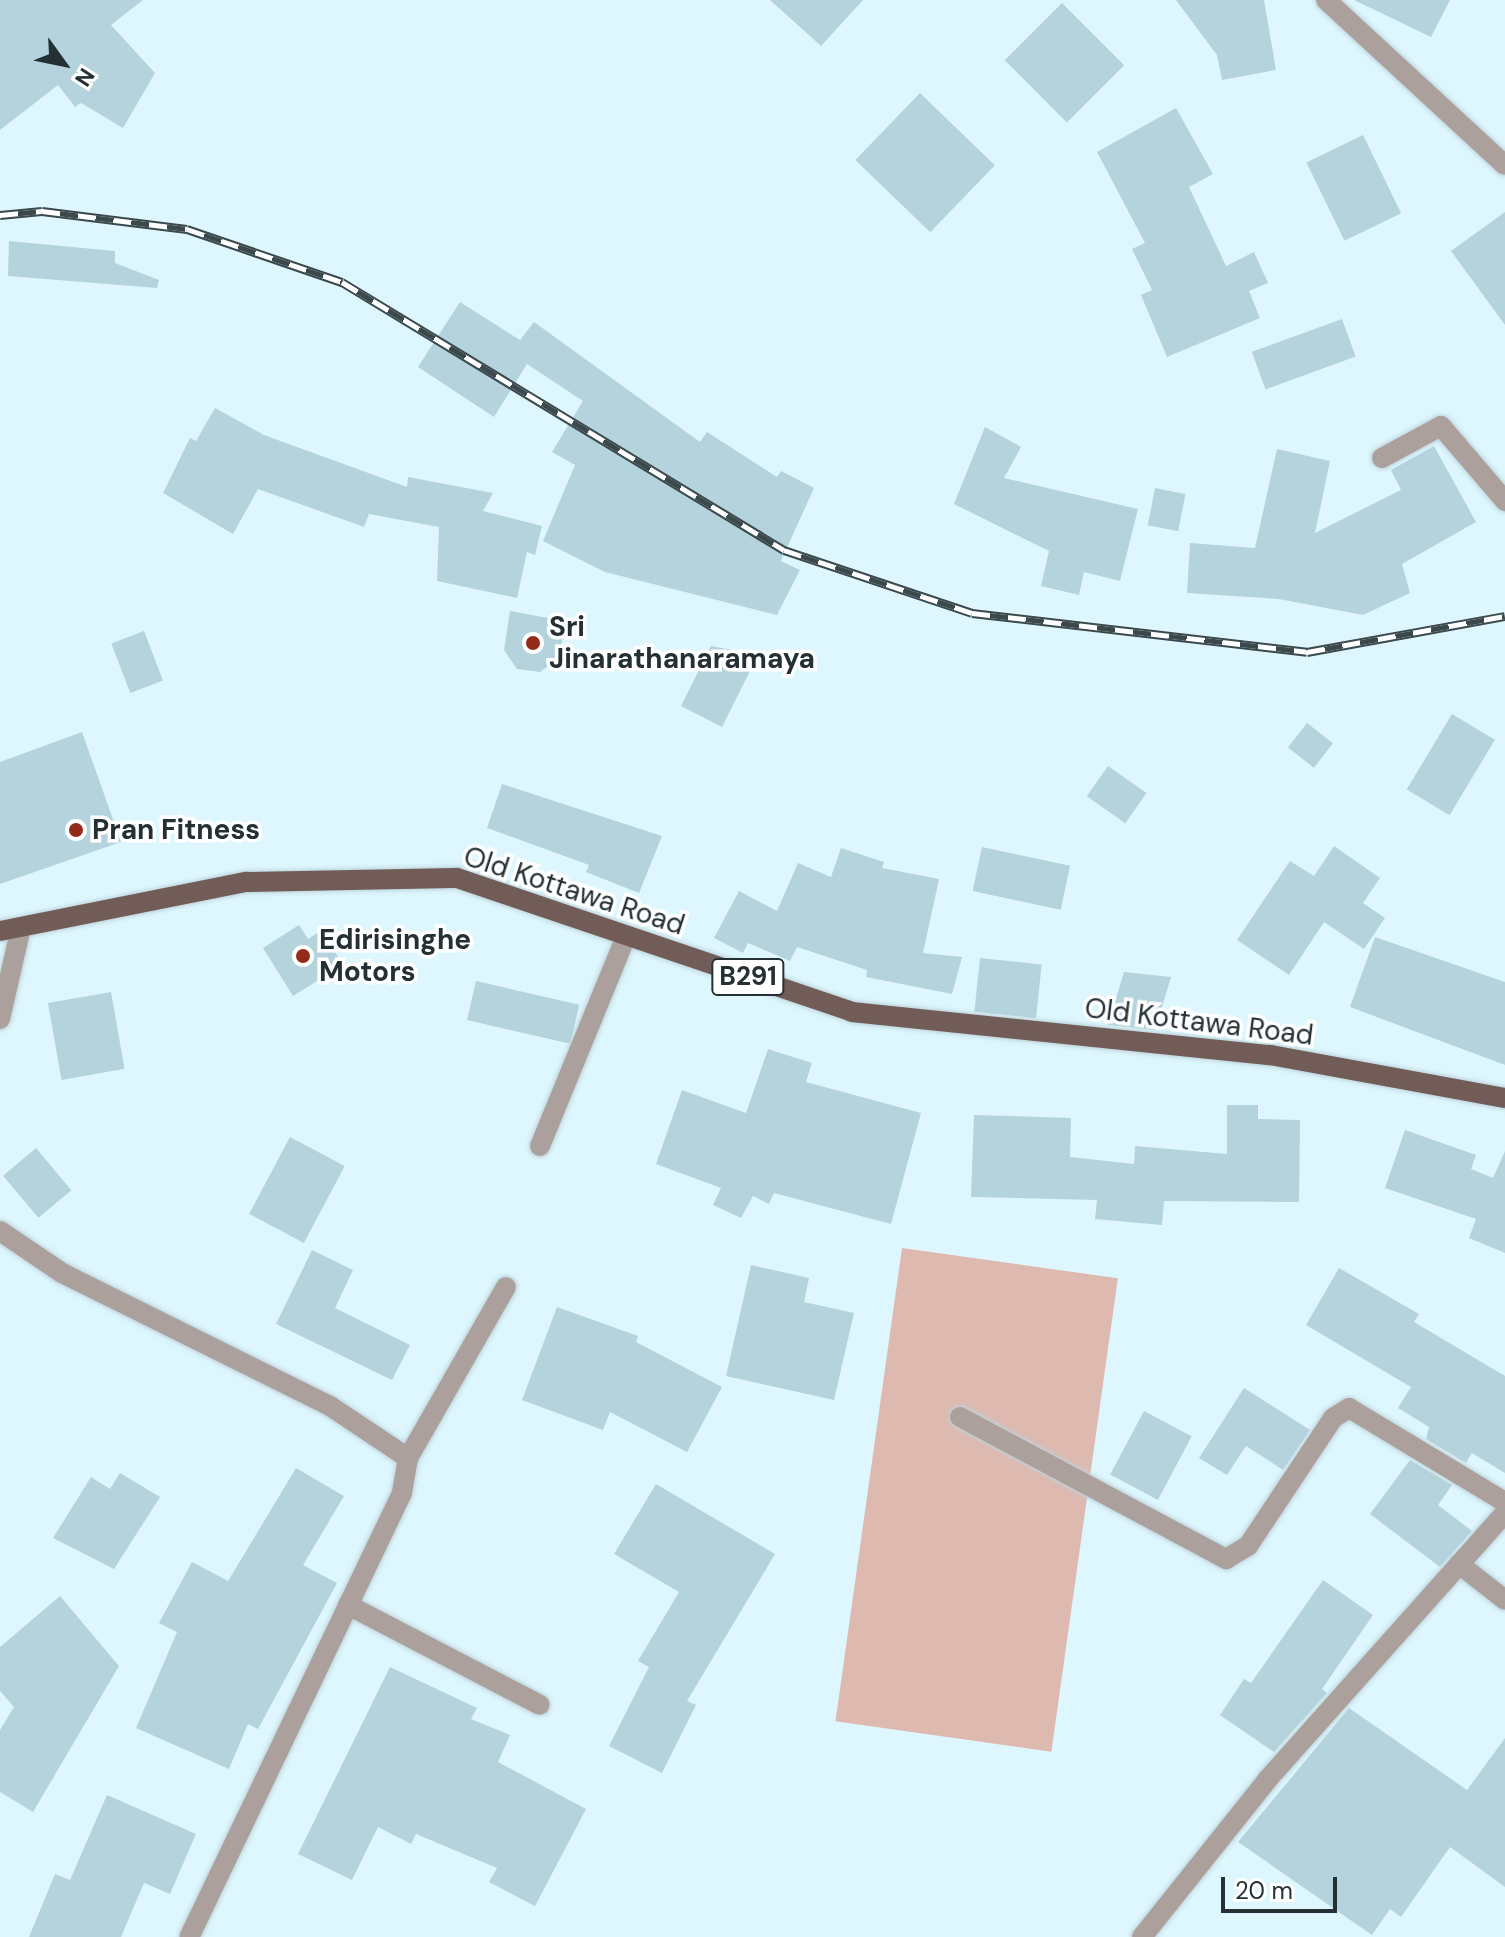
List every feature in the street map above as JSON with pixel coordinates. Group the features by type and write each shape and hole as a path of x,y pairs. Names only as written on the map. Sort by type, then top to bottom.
{"main road":[{"name":"Old Kottawa Road","path":"0,931 246,882 457,878 852,1012 1270,1055 1505,1098"}],"street":[{"path":"1326,0 1505,165"},
{"path":"1382,458 1441,426 1505,501"},
{"path":"0,1019 21,927"},
{"path":"540,1146 626,936"},
{"path":"0,1231 62,1273 330,1406 408,1458"},
{"path":"189,1937 402,1493 408,1458 506,1287"},
{"path":"960,1417 1226,1559 1248,1546 1333,1418 1349,1408 1505,1502"},
{"path":"1142,1937 1268,1779 1505,1513"},
{"path":"1459,1564 1505,1600"},
{"path":"348,1605 540,1705"}],"shaded area":[{"path":"902,1248 1118,1278 1051,1752 835,1721"}],"building":[{"path":"0,0 143,0 111,25 155,73 123,128 81,103 75,107 58,85 0,130"},
{"path":"770,0 863,0 821,46"},
{"path":"1176,0 1264,0 1276,70 1222,80 1217,55"},
{"path":"1354,0 1450,0 1431,37"},
{"path":"1062,3 1124,65 1067,123 1005,60"},
{"path":"920,93 995,165 930,232 855,160"},
{"path":"1176,108 1213,174 1189,187 1226,266 1254,252 1268,283 1249,291 1260,318 1167,357 1141,295 1152,290 1132,249 1145,243 1097,152"},
{"path":"1363,135 1401,213 1345,241 1306,163"},
{"path":"1505,212 1505,325 1451,251"},
{"path":"9,241 115,251 115,263 159,280 157,288 8,276"},
{"path":"460,302 520,340 534,322 700,442 707,432 777,477 781,471 814,488 781,561 800,570 777,615 605,572 543,541 575,465 552,452 583,401 527,364 494,417 418,367"},
{"path":"1342,319 1356,357 1265,389 1252,352"},
{"path":"215,408 264,435 407,487 408,477 493,493 483,511 542,526 535,555 527,552 517,598 437,581 439,527 369,514 364,527 258,489 233,534 163,493 190,438 196,441"},
{"path":"985,427 1021,447 1004,478 1138,509 1120,581 1084,572 1079,595 1041,586 1049,551 954,504"},
{"path":"1434,446 1476,522 1402,564 1410,593 1363,615 1279,599 1187,593 1190,543 1255,548 1277,449 1330,461 1315,533 1401,490 1391,470"},
{"path":"1155,488 1185,494 1178,531 1148,525"},
{"name":"Sri Jinarathanaramaya","path":"510,611 548,618 563,636 559,658 540,672 517,669 504,650"},
{"path":"144,631 163,680 130,693 111,644"},
{"path":"711,646 758,655 722,727 681,706"},
{"path":"1452,714 1495,740 1450,815 1407,789"},
{"path":"1307,723 1333,743 1314,768 1288,747"},
{"path":"82,732 121,842 0,884 0,762"},
{"path":"1108,766 1147,793 1125,823 1087,796"},
{"path":"502,784 662,836 639,893 586,872 589,865 487,828"},
{"path":"1334,846 1380,878 1363,903 1385,918 1364,949 1324,922 1289,975 1237,940 1290,861 1314,876"},
{"path":"982,847 1070,866 1061,910 973,891"},
{"path":"841,848 884,862 882,868 939,879 923,953 962,957 952,994 866,977 867,970 797,947 790,961 748,943 743,953 714,938 739,891 777,911 798,863 831,877"},
{"name":"Edirisinghe Motors","path":"299,925 308,939 322,930 343,965 293,996 263,948"},
{"path":"1375,937 1505,982 1505,1065 1350,1007"},
{"path":"980,958 1042,964 1036,1018 974,1012"},
{"path":"1124,972 1171,977 1155,1030 1108,1025"},
{"path":"476,981 579,1005 570,1044 467,1020"},
{"path":"111,992 125,1069 62,1080 48,1003"},
{"path":"768,1049 812,1063 806,1082 921,1113 891,1224 774,1193 769,1204 753,1196 741,1218 713,1205 721,1188 656,1164 682,1090 746,1113"},
{"path":"1227,1105 1258,1105 1258,1119 1300,1120 1299,1202 1164,1201 1162,1225 1095,1219 1097,1200 971,1197 974,1115 1071,1118 1070,1157 1134,1164 1135,1146 1227,1154"},
{"path":"1405,1130 1476,1155 1471,1169 1493,1178 1505,1151 1505,1253 1469,1238 1476,1219 1385,1188"},
{"path":"290,1137 345,1166 304,1243 249,1214"},
{"path":"36,1148 71,1190 38,1218 3,1176"},
{"path":"312,1250 353,1270 335,1308 410,1345 392,1380 276,1324"},
{"path":"751,1265 809,1278 804,1302 854,1313 834,1400 726,1376"},
{"path":"1339,1268 1419,1314 1414,1322 1505,1376 1505,1473 1472,1453 1466,1463 1426,1439 1429,1427 1398,1408 1411,1387 1306,1325"},
{"path":"557,1307 638,1336 636,1342 722,1387 687,1452 610,1412 603,1430 522,1400"},
{"path":"1244,1388 1310,1430 1283,1470 1246,1446 1227,1475 1199,1458"},
{"path":"1144,1411 1192,1436 1158,1500 1110,1475"},
{"path":"1410,1460 1452,1485 1438,1505 1472,1531 1440,1567 1370,1514"},
{"path":"296,1468 344,1496 303,1565 337,1583 258,1729 248,1724 229,1769 136,1728 177,1632 159,1623 192,1562 228,1581"},
{"path":"120,1473 160,1497 114,1569 53,1538 91,1477 110,1489"},
{"path":"656,1484 775,1554 687,1701 696,1705 662,1773 609,1746 649,1667 638,1661 679,1592 614,1554"},
{"path":"1323,1580 1373,1615 1322,1689 1327,1693 1274,1752 1220,1715 1244,1679 1251,1683"},
{"path":"60,1596 119,1666 33,1812 0,1792 0,1730 14,1707 0,1691 0,1647"},
{"path":"390,1667 477,1708 471,1719 510,1735 498,1762 586,1809 535,1906 489,1882 497,1868 416,1834 411,1844 378,1827 352,1880 298,1854"},
{"path":"1349,1708 1467,1790 1505,1738 1505,1887 1450,1847 1401,1917 1390,1909 1372,1935 1238,1842"},
{"path":"107,1795 196,1834 170,1894 144,1883 121,1937 29,1937 55,1874 70,1880"}],"railway":[{"path":"0,215 42,211 187,229 342,282 784,550 972,613 1307,652 1505,616"}],"place":[{"name":"Sri Jinarathanaramaya","path":"533,643"},
{"name":"Pran Fitness","path":"76,830"},
{"name":"Edirisinghe Motors","path":"303,956"}]}
